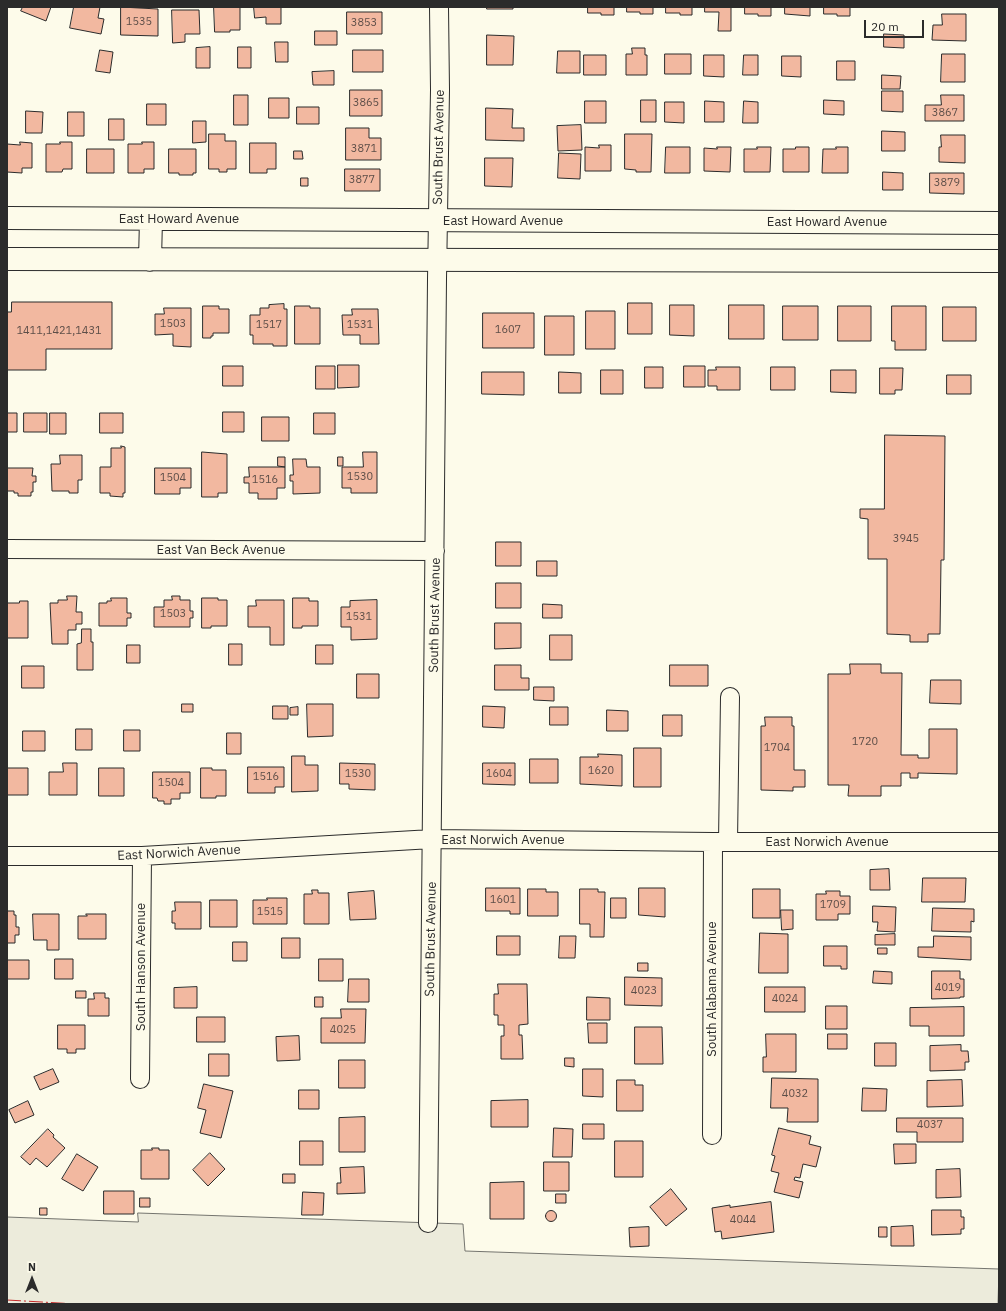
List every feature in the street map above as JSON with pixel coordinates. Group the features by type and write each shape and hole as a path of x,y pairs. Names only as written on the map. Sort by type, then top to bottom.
{"main road":[{"name":"East Howard Avenue","path":"7,218 999,223"},
{"path":"150,260 151,219"},
{"path":"7,259 999,261"}],"street":[{"name":"South Brust Avenue","path":"428,1223 440,90 439,7"},
{"name":"East Van Beck Avenue","path":"7,549 435,551"},
{"name":"South Alabama Avenue","path":"712,1135 720,842 730,697"},
{"name":"East Norwich Avenue","path":"7,856 142,856 432,839 720,842 999,842"},
{"name":"South Hanson Avenue","path":"140,1079 142,856"}],"shaded area":[{"path":"138,1213 463,1224 465,1251 999,1269 998,1304 7,1304 7,1217 138,1222"}],"building":[{"path":"23,7 51,7 46,21 21,11"},
{"path":"74,7 100,7 98,18 104,19 101,34 70,28"},
{"path":"121,7 158,9 158,36 121,35"},
{"path":"214,7 240,7 240,30 215,32"},
{"path":"254,7 281,7 281,24 266,24 266,17 255,18"},
{"path":"487,7 513,7 513,9 487,9"},
{"path":"588,7 614,7 614,15 588,13"},
{"path":"627,7 653,7 653,14 627,12"},
{"path":"666,7 692,7 692,15 666,13"},
{"path":"705,7 731,7 731,31 718,31 719,12 705,12"},
{"path":"745,7 771,7 771,16 745,14"},
{"path":"785,7 810,7 810,16 785,14"},
{"path":"824,7 850,7 850,16 824,14"},
{"path":"172,10 199,10 200,34 185,34 185,42 173,43"},
{"path":"347,12 382,12 382,34 347,34"},
{"path":"942,14 966,14 966,41 932,40 933,25 942,25"},
{"path":"315,31 337,31 337,45 315,45"},
{"path":"884,34 904,35 904,48 884,47"},
{"path":"487,35 514,36 513,65 487,65"},
{"path":"275,42 288,42 288,62 276,62"},
{"path":"210,47 210,68 196,68 196,48"},
{"path":"238,47 251,47 251,68 238,68"},
{"path":"632,48 645,48 645,55 647,55 647,75 626,75 626,54 632,54"},
{"path":"100,50 113,52 110,73 96,71"},
{"path":"353,50 383,50 383,72 353,72"},
{"path":"558,51 580,51 580,73 557,73"},
{"path":"665,54 691,54 691,74 665,74"},
{"path":"942,54 965,54 965,82 941,82"},
{"path":"584,55 606,55 606,75 584,75"},
{"path":"704,55 724,55 724,77 704,76"},
{"path":"744,55 758,55 758,75 743,75"},
{"path":"782,56 801,56 801,77 782,76"},
{"path":"837,61 855,61 855,80 837,80"},
{"path":"334,71 334,85 313,85 312,72"},
{"path":"882,75 901,76 900,89 882,89"},
{"path":"350,90 382,90 382,116 350,116"},
{"path":"882,91 903,91 903,112 882,111"},
{"path":"234,95 248,95 248,125 234,125"},
{"path":"941,95 964,95 964,121 925,121 925,105 941,105"},
{"path":"269,98 289,98 289,118 269,118"},
{"path":"641,100 656,100 656,122 641,122"},
{"path":"824,100 844,101 844,115 824,114"},
{"path":"585,101 606,101 606,123 585,123"},
{"path":"705,101 724,102 724,122 705,122"},
{"path":"744,101 758,102 758,123 743,123"},
{"path":"665,102 684,102 684,123 665,122"},
{"path":"147,104 166,104 166,125 147,125"},
{"path":"297,107 319,107 319,124 297,124"},
{"path":"486,108 513,109 512,128 524,128 524,141 486,140"},
{"path":"26,111 43,112 42,133 26,133"},
{"path":"68,112 84,112 84,136 68,136"},
{"path":"109,119 124,119 124,140 109,140"},
{"path":"193,121 206,121 206,142 193,143"},
{"path":"581,125 582,150 558,151 557,126"},
{"path":"346,128 369,128 369,138 381,138 381,160 346,160"},
{"path":"882,131 905,132 905,151 882,151"},
{"path":"209,134 225,134 225,141 236,141 236,169 227,169 227,172 219,172 219,169 209,169"},
{"path":"625,134 652,134 651,172 636,172 636,170 625,169"},
{"path":"941,135 965,135 965,163 939,162"},
{"path":"20,142 32,143 32,168 22,168 22,173 7,172 7,144 20,145"},
{"path":"60,142 72,142 72,169 63,169 62,172 46,172 46,144 60,144"},
{"path":"142,142 154,142 154,169 144,169 144,173 128,173 128,144 142,144"},
{"path":"250,143 276,143 276,169 267,169 267,173 250,173"},
{"path":"599,145 611,145 611,171 585,171 585,147 599,148"},
{"path":"666,147 690,147 690,173 665,173"},
{"path":"717,147 731,147 730,172 704,171 704,148 717,149"},
{"path":"757,147 771,147 770,172 744,172 744,149 757,149"},
{"path":"796,147 809,147 809,172 783,172 783,149 795,149"},
{"path":"836,147 848,147 848,173 822,173 823,149 836,149"},
{"path":"87,149 114,149 114,173 87,173"},
{"path":"169,149 196,149 196,173 193,173 193,175 179,175 179,173 169,173"},
{"path":"294,151 302,151 303,159 294,159"},
{"path":"559,153 581,154 580,179 558,178"},
{"path":"485,158 513,158 512,187 485,186"},
{"path":"345,169 380,169 380,191 345,191"},
{"path":"883,172 903,173 903,190 883,190"},
{"path":"930,173 964,173 964,194 930,193"},
{"path":"301,178 308,178 308,186 301,186"},
{"path":"12,302 112,302 112,349 46,349 46,370 7,370 7,312 11,312"},
{"path":"628,303 652,303 652,334 628,334"},
{"path":"284,304 284,309 287,309 287,346 253,344 253,335 250,335 250,315 260,315 260,308 269,308 269,305"},
{"path":"670,305 694,305 694,336 670,335"},
{"path":"729,305 764,305 764,339 729,339"},
{"path":"203,306 219,306 219,309 229,309 229,333 213,333 211,338 203,338"},
{"path":"295,306 320,308 320,344 295,344"},
{"path":"783,306 818,306 818,340 783,340"},
{"path":"838,306 871,306 871,341 838,341"},
{"path":"892,306 926,306 926,350 895,350 895,341 892,341"},
{"path":"943,307 976,307 976,341 943,341"},
{"path":"164,308 191,308 191,347 173,346 173,334 155,335 155,314 164,314"},
{"path":"352,309 378,309 379,344 360,344 360,335 343,335 342,315 352,315"},
{"path":"586,311 615,311 615,349 586,349"},
{"path":"483,313 534,313 534,348 483,348"},
{"path":"545,316 574,316 574,355 545,355"},
{"path":"338,365 359,365 359,387 338,388"},
{"path":"223,366 243,366 243,386 223,386"},
{"path":"316,366 335,366 335,389 316,389"},
{"path":"684,366 705,366 705,387 684,387"},
{"path":"645,367 663,367 663,388 645,388"},
{"path":"716,367 740,367 740,390 717,390 717,386 708,386 708,370 716,370"},
{"path":"771,367 795,367 795,390 771,390"},
{"path":"880,368 903,368 902,390 895,390 895,394 880,394"},
{"path":"601,370 623,370 623,394 601,394"},
{"path":"831,370 856,370 856,393 831,392"},
{"path":"482,372 524,372 524,395 482,394"},
{"path":"559,372 581,373 581,393 559,393"},
{"path":"947,375 971,375 971,394 947,394"},
{"path":"223,412 244,412 244,432 223,432"},
{"path":"7,413 17,413 17,432 7,432"},
{"path":"24,413 47,413 47,432 24,432"},
{"path":"50,413 66,413 66,434 50,434"},
{"path":"100,413 123,413 123,433 100,433"},
{"path":"314,413 335,413 335,434 314,434"},
{"path":"262,417 289,417 289,441 262,441"},
{"path":"885,435 945,436 944,560 941,560 940,634 928,634 928,642 910,642 910,635 887,634 887,559 868,559 868,519 860,518 860,509 884,509"},
{"path":"121,446 125,447 125,493 123,493 123,497 110,496 110,493 100,493 100,467 111,467 111,448 121,448"},
{"path":"202,452 227,454 227,493 218,493 218,497 202,497"},
{"path":"363,452 377,452 377,493 351,493 351,488 342,488 342,467 363,467"},
{"path":"60,455 82,455 82,480 78,480 78,493 69,493 69,491 52,491 51,464 60,464"},
{"path":"278,457 285,457 285,467 278,466"},
{"path":"338,457 343,457 343,466 338,466"},
{"path":"293,459 306,459 307,467 320,467 320,493 293,494 293,481 290,481 290,475 293,475"},
{"path":"249,467 285,467 285,488 277,488 277,499 258,499 258,493 249,493 249,483 244,483 244,477 249,477"},
{"path":"7,468 33,468 32,476 36,476 36,482 33,482 33,492 31,492 31,496 18,496 18,493 14,493 14,491 7,491"},
{"path":"155,468 191,468 191,488 180,488 180,494 155,494"},
{"path":"496,542 521,542 521,566 496,566"},
{"path":"537,561 557,561 557,576 537,576"},
{"path":"496,583 521,583 521,608 496,608"},
{"path":"67,596 77,596 76,612 82,612 82,624 76,624 76,630 68,630 68,644 52,644 50,603 58,603 58,600 67,600"},
{"path":"172,596 180,596 180,600 190,600 190,611 193,611 193,618 190,618 190,627 154,627 154,607 164,607 164,600 172,600"},
{"path":"111,598 127,598 127,613 131,613 131,618 127,618 127,626 99,626 99,603 107,603 107,601 111,601"},
{"path":"202,598 218,598 218,600 227,600 227,626 211,626 211,628 202,628"},
{"path":"293,598 309,598 309,601 318,601 318,626 302,626 302,628 293,628"},
{"path":"256,600 284,600 284,645 270,645 270,627 248,627 248,606 256,606"},
{"path":"377,600 377,639 351,640 351,627 341,627 341,607 350,607 350,601"},
{"path":"20,601 28,601 28,638 7,638 7,603 19,603"},
{"path":"543,604 562,605 562,618 543,618"},
{"path":"495,623 521,623 521,648 495,649"},
{"path":"82,629 91,629 91,642 93,642 93,670 77,670 77,644 81,643"},
{"path":"550,635 572,635 572,660 550,660"},
{"path":"229,644 242,644 242,665 229,665"},
{"path":"127,645 140,645 140,663 127,663"},
{"path":"316,645 333,645 333,664 316,664"},
{"path":"850,664 881,664 881,673 902,673 901,755 918,755 918,758 929,758 929,729 957,729 957,774 918,773 918,778 910,778 910,773 901,773 901,786 881,786 881,796 848,796 849,785 828,785 828,674 850,674"},
{"path":"495,665 521,665 521,678 529,678 529,690 495,690"},
{"path":"670,665 708,665 708,686 670,686"},
{"path":"22,666 44,666 44,688 22,688"},
{"path":"357,674 379,674 379,698 357,698"},
{"path":"931,680 961,680 961,704 930,703"},
{"path":"534,687 554,687 554,701 534,700"},
{"path":"182,704 193,704 193,712 182,712"},
{"path":"307,704 333,704 333,736 308,737"},
{"path":"273,706 288,706 288,719 273,719"},
{"path":"483,706 505,707 504,728 483,727"},
{"path":"298,707 298,715 290,715 290,708"},
{"path":"550,707 568,707 568,725 550,725"},
{"path":"607,710 628,711 628,731 607,731"},
{"path":"663,715 682,715 682,736 663,736"},
{"path":"765,717 792,717 792,726 794,726 794,770 805,770 805,787 793,787 793,791 761,790 761,726 765,726"},
{"path":"76,729 92,729 92,750 76,750"},
{"path":"124,730 140,730 140,751 124,751"},
{"path":"23,731 45,731 45,751 23,751"},
{"path":"227,733 241,733 241,754 227,754"},
{"path":"634,748 661,748 661,787 634,787"},
{"path":"598,754 622,755 622,786 580,784 580,757 598,757"},
{"path":"292,756 305,756 305,765 318,765 318,791 292,792"},
{"path":"530,759 558,759 558,783 530,783"},
{"path":"63,763 77,763 77,795 49,795 49,772 63,772"},
{"path":"340,763 375,764 375,790 349,789 349,784 340,784"},
{"path":"483,763 515,763 515,785 483,784"},
{"path":"248,767 284,767 284,787 275,787 275,793 248,793"},
{"path":"7,768 28,768 28,795 7,795"},
{"path":"99,768 124,768 124,796 99,796"},
{"path":"201,768 226,770 226,796 201,798"},
{"path":"153,772 190,772 190,793 180,793 180,799 171,799 171,804 164,804 164,801 158,801 157,798 153,798"},
{"path":"889,869 890,890 870,890 870,870"},
{"path":"923,878 966,878 965,902 922,902"},
{"path":"486,888 520,888 520,914 510,914 510,911 486,911"},
{"path":"639,888 665,888 665,917 639,915"},
{"path":"528,889 546,889 546,892 558,892 558,916 528,916"},
{"path":"580,889 598,889 598,892 605,892 604,937 590,937 590,924 580,924"},
{"path":"753,889 780,889 780,918 753,918"},
{"path":"312,890 318,890 318,893 329,893 329,924 304,924 304,894 312,894"},
{"path":"374,891 376,919 350,920 348,893"},
{"path":"826,891 840,891 840,896 850,896 850,914 838,914 838,920 816,920 816,894 826,894"},
{"path":"267,898 287,898 287,924 253,924 253,900 267,900"},
{"path":"611,898 626,898 626,918 611,918"},
{"path":"210,900 237,900 237,927 210,927"},
{"path":"175,902 201,902 201,929 175,929 175,923 172,923 172,911 175,911"},
{"path":"873,906 896,907 895,932 877,931 878,922 873,922"},
{"path":"933,908 974,909 974,922 971,921 971,932 932,931"},
{"path":"781,910 793,910 793,929 782,930"},
{"path":"7,911 14,911 14,915 16,915 16,927 19,927 19,935 15,935 15,943 7,943"},
{"path":"33,914 59,914 59,950 47,950 47,940 34,940"},
{"path":"86,914 106,914 106,939 78,939 78,916 87,916"},
{"path":"760,933 788,934 788,973 759,973"},
{"path":"895,934 895,945 875,945 875,935"},
{"path":"497,936 520,936 520,955 497,955"},
{"path":"560,936 576,936 575,958 559,958"},
{"path":"934,936 971,937 971,960 918,957 918,947 933,947"},
{"path":"282,938 300,938 300,958 282,958"},
{"path":"233,942 247,942 247,961 233,961"},
{"path":"824,946 847,946 847,969 841,969 841,966 824,966"},
{"path":"878,948 887,948 887,954 878,954"},
{"path":"55,959 73,959 73,979 55,979"},
{"path":"319,959 343,959 343,981 319,981"},
{"path":"7,960 29,960 29,979 7,979"},
{"path":"638,963 648,963 648,971 638,971"},
{"path":"874,971 892,972 892,984 873,983"},
{"path":"932,971 960,971 960,979 964,979 964,997 932,999"},
{"path":"625,977 662,978 662,1006 625,1005"},
{"path":"349,979 369,979 369,1002 348,1002"},
{"path":"498,984 527,984 528,1024 519,1025 519,1035 522,1035 523,1059 501,1059 501,1036 504,1036 504,1025 498,1025 498,1015 494,1015 494,994 498,994"},
{"path":"197,987 197,1008 174,1008 174,988"},
{"path":"765,987 805,987 805,1012 765,1012"},
{"path":"76,991 86,991 86,998 76,998"},
{"path":"94,993 105,993 105,998 109,998 109,1016 88,1016 88,999 94,999"},
{"path":"315,997 323,997 323,1007 315,1007"},
{"path":"587,997 610,998 610,1020 587,1020"},
{"path":"826,1006 847,1006 847,1029 826,1029"},
{"path":"964,1007 964,1036 929,1036 929,1026 910,1026 910,1008"},
{"path":"341,1009 366,1009 365,1043 321,1043 321,1018 341,1018"},
{"path":"197,1017 225,1017 225,1042 197,1042"},
{"path":"588,1023 607,1023 607,1043 589,1043"},
{"path":"58,1025 85,1025 85,1049 76,1049 76,1053 67,1053 67,1049 58,1049"},
{"path":"635,1027 662,1027 663,1064 635,1064"},
{"path":"766,1034 796,1034 796,1072 763,1072 763,1057 766,1057"},
{"path":"828,1034 847,1034 847,1049 828,1049"},
{"path":"299,1036 300,1060 277,1061 276,1037"},
{"path":"875,1043 896,1043 896,1066 875,1066"},
{"path":"961,1045 961,1051 968,1051 969,1062 965,1062 965,1070 930,1071 930,1046"},
{"path":"209,1054 229,1054 229,1076 209,1076"},
{"path":"565,1058 574,1058 574,1067 565,1066"},
{"path":"339,1060 365,1060 365,1088 339,1088"},
{"path":"53,1069 59,1082 40,1090 34,1077"},
{"path":"583,1069 603,1069 603,1097 583,1096"},
{"path":"772,1078 818,1079 818,1122 787,1122 788,1108 771,1108"},
{"path":"617,1080 635,1080 635,1085 643,1085 643,1111 617,1111"},
{"path":"962,1080 963,1106 927,1107 927,1081"},
{"path":"204,1084 233,1091 221,1138 200,1133 206,1110 198,1108"},
{"path":"863,1088 887,1089 886,1111 862,1111"},
{"path":"299,1090 319,1090 319,1109 299,1109"},
{"path":"528,1100 528,1127 491,1127 491,1101"},
{"path":"28,1101 34,1115 15,1123 9,1110"},
{"path":"365,1117 365,1152 339,1152 339,1118"},
{"path":"897,1118 963,1118 963,1142 917,1142 917,1132 897,1132"},
{"path":"583,1124 604,1124 604,1139 583,1139"},
{"path":"554,1128 573,1129 572,1157 553,1157"},
{"path":"779,1128 811,1136 809,1144 821,1147 816,1167 803,1164 800,1178 795,1177 794,1180 803,1182 799,1198 774,1192 779,1173 771,1171 775,1156 772,1155"},
{"path":"48,1129 54,1135 53,1137 65,1148 47,1167 36,1158 30,1165 21,1157"},
{"path":"300,1141 323,1141 323,1165 300,1165"},
{"path":"615,1141 643,1141 643,1177 615,1177"},
{"path":"894,1144 916,1144 916,1163 895,1164"},
{"path":"152,1148 169,1150 169,1179 141,1179 141,1150 152,1150"},
{"path":"210,1153 225,1169 208,1186 193,1170"},
{"path":"77,1154 98,1167 83,1191 62,1179"},
{"path":"544,1162 569,1162 569,1191 544,1191"},
{"path":"364,1167 365,1193 337,1194 337,1183 341,1183 340,1168"},
{"path":"960,1169 961,1197 936,1198 936,1170"},
{"path":"283,1174 295,1174 295,1183 283,1183"},
{"path":"524,1182 524,1219 490,1219 490,1183"},
{"path":"671,1189 687,1209 666,1226 650,1207"},
{"path":"104,1191 134,1191 134,1214 104,1214"},
{"path":"303,1192 324,1193 323,1215 302,1215"},
{"path":"556,1194 566,1194 566,1203 556,1203"},
{"path":"140,1198 150,1198 150,1207 140,1207"},
{"path":"771,1202 774,1232 722,1239 721,1231 715,1232 712,1208"},
{"path":"40,1208 47,1208 47,1215 40,1215"},
{"path":"551,1210 555,1212 557,1216 555,1220 551,1222 547,1220 545,1216 547,1212"},
{"path":"932,1210 961,1210 961,1217 964,1217 964,1229 961,1229 961,1234 932,1235"},
{"path":"913,1226 914,1246 891,1246 891,1227"},
{"path":"649,1227 649,1246 630,1247 629,1228"},
{"path":"879,1227 887,1227 887,1237 879,1237"}],"power":[{"path":"7,1300 76,1304"}]}
